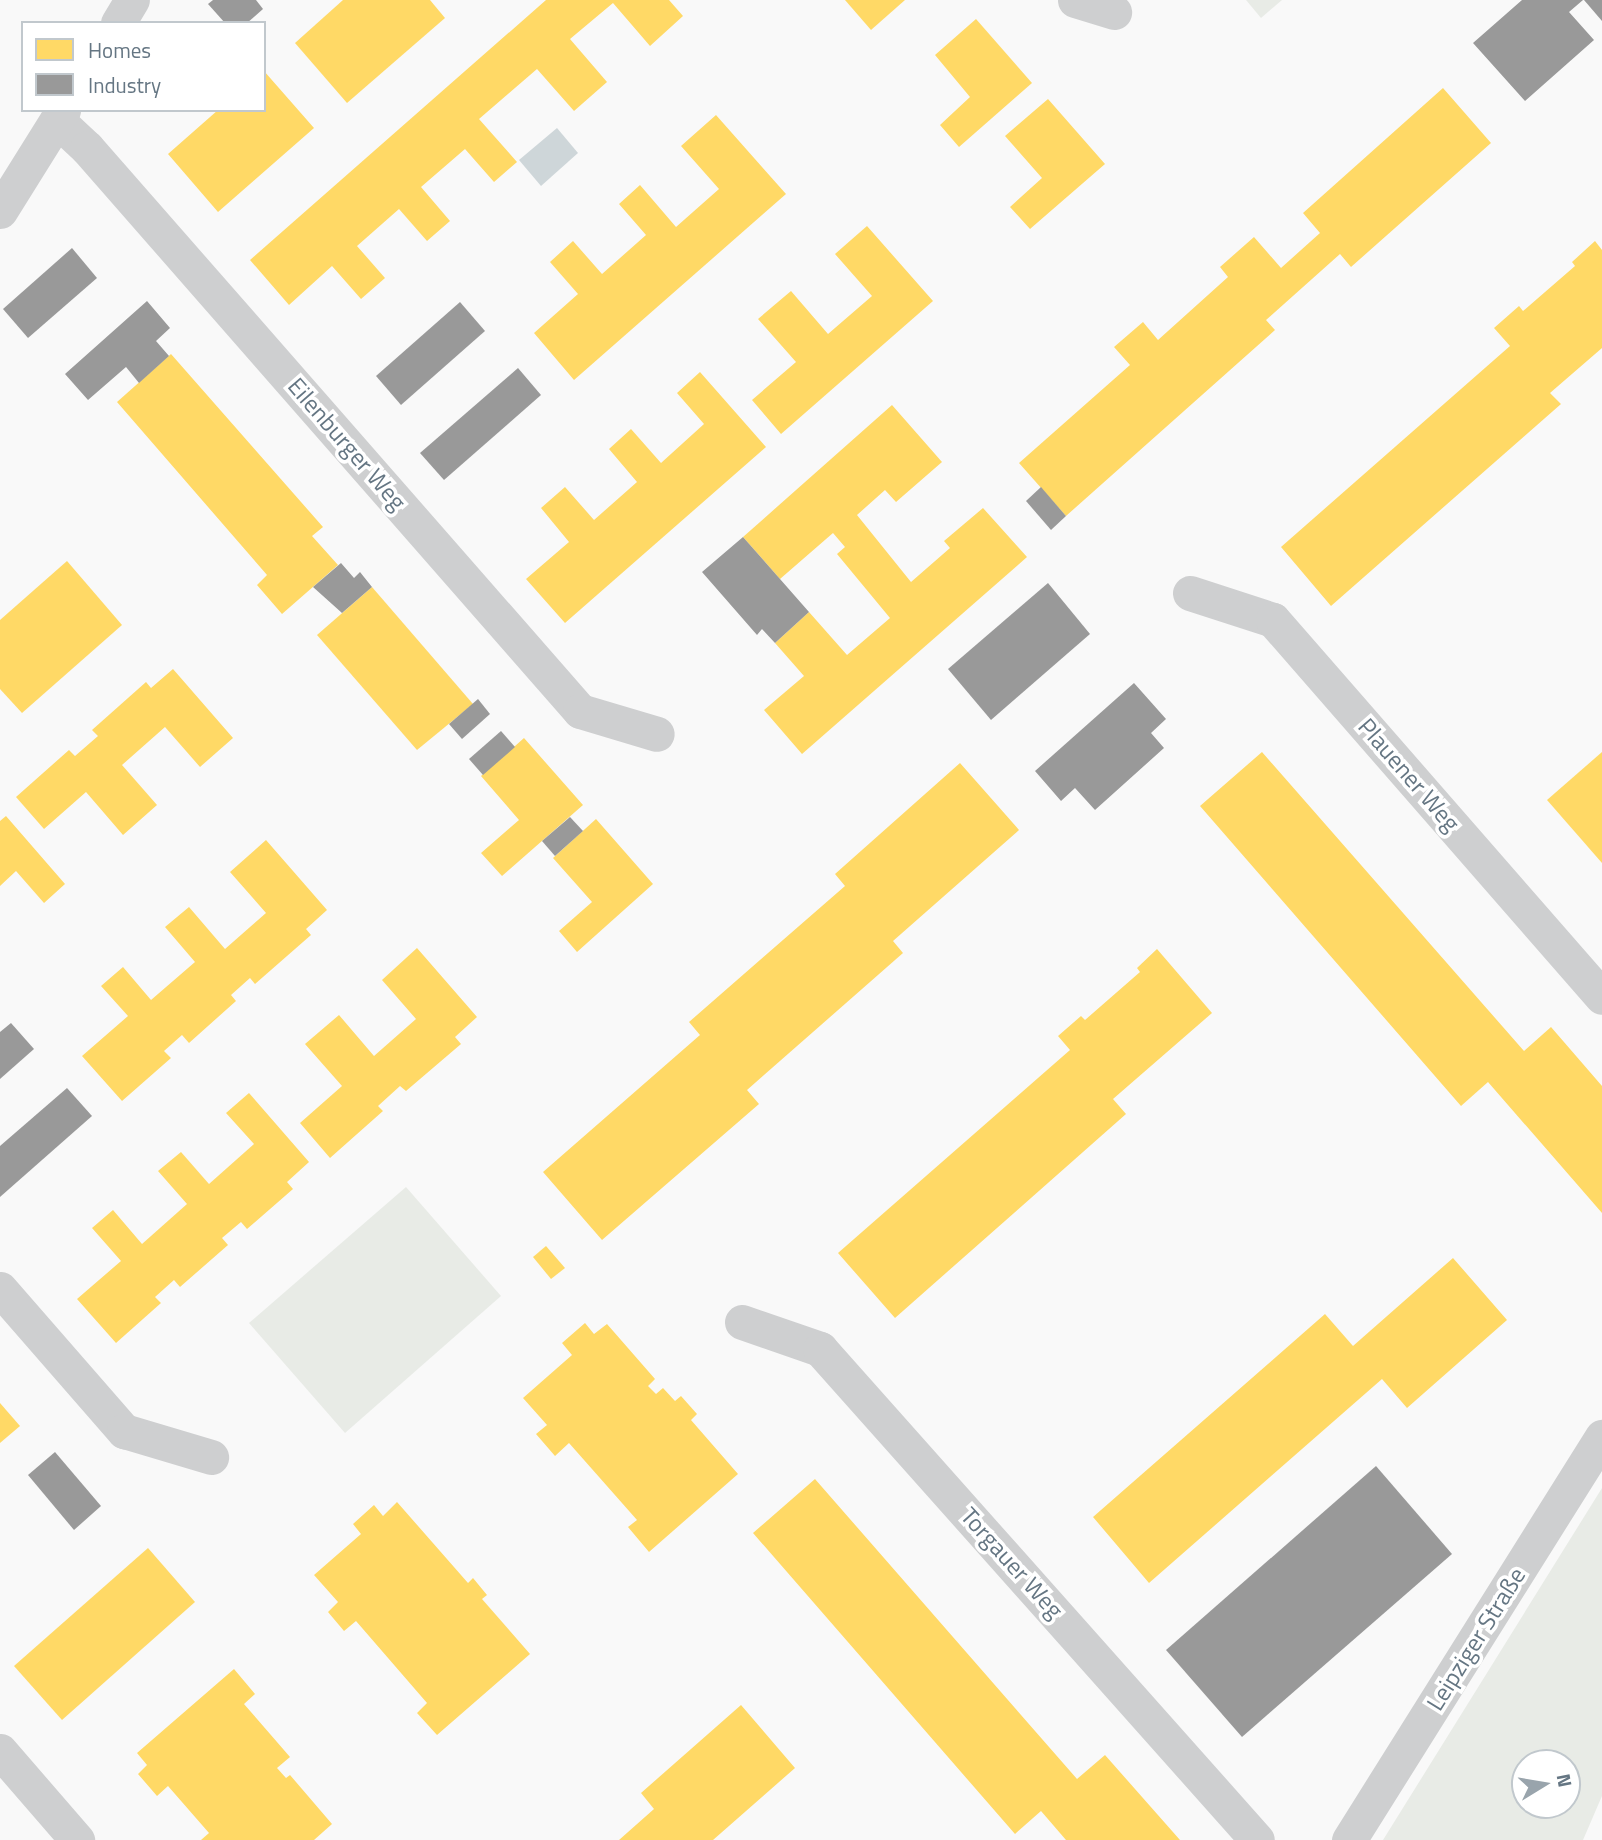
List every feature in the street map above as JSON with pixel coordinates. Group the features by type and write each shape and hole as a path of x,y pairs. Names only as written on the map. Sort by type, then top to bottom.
{"street":[{"path":"119,21 132,0"},
{"path":"1075,0 1114,12"},
{"path":"0,211 60,115"},
{"name":"Eilenburger Weg","path":"60,115 580,711 657,734"},
{"name":"Plauener Weg","path":"1190,593 1272,620 1602,997"},
{"path":"0,1289 124,1431 211,1457"},
{"name":"Torgauer Weg","path":"742,1322 820,1349 1258,1840"},
{"name":"Leipziger Straße","path":"1349,1840 1602,1437"},
{"path":"0,1751 77,1840"}],"shaded area":[{"path":"1246,0 1282,0 1261,18"},
{"path":"557,128 578,153 541,186 519,160"},
{"path":"406,1187 501,1296 345,1433 249,1323"},
{"path":"1602,1488 1602,1796 1583,1840 1383,1840"}],"building: Homes":[{"path":"343,0 430,0 445,18 347,103 295,43"},
{"path":"546,0 669,0 683,16 650,46 613,3 570,39 607,82 574,111 537,69 479,119 517,162 494,182 465,149 421,187 450,221 427,241 399,209 357,246 385,278 361,299 332,266 289,305 250,260"},
{"path":"845,0 905,0 871,30"},
{"path":"976,19 1032,83 959,147 940,125 970,97 935,55"},
{"path":"266,73 314,128 218,212 168,154 216,112 266,112"},
{"path":"1443,88 1491,143 1351,267 1340,254 1266,320 1275,330 1066,516 1019,463 1130,365 1114,347 1143,322 1158,340 1228,277 1220,267 1254,237 1281,268 1320,233 1303,213"},
{"path":"1048,99 1105,164 1030,229 1010,207 1042,178 1005,136"},
{"path":"716,115 786,194 574,380 534,333 578,294 550,262 573,241 602,274 646,235 619,204 640,185 676,227 719,189 681,146"},
{"path":"867,226 933,301 781,434 752,400 796,362 758,319 791,291 828,334 872,296 835,254"},
{"path":"1595,241 1602,250 1602,348 1550,393 1561,404 1331,606 1281,547 1510,346 1494,328 1519,306 1523,311 1575,266 1572,262"},
{"path":"171,354 323,527 312,536 338,565 282,614 257,585 267,575 117,402"},
{"path":"700,372 766,447 565,623 526,579 569,542 541,508 565,487 594,520 637,482 609,449 631,429 661,463 704,424 677,393"},
{"path":"892,405 942,462 896,502 885,490 857,515 911,582 950,548 944,541 983,508 1027,557 802,754 764,710 804,676 775,643 809,612 847,655 890,618 837,554 845,547 833,533 780,579 743,537"},
{"path":"67,561 122,625 22,713 0,689 0,620"},
{"path":"372,587 473,704 417,750 317,635"},
{"path":"173,669 233,738 200,767 165,727 122,765 157,805 123,835 86,792 44,829 16,797 69,750 75,756 98,736 92,730 146,682 151,688"},
{"path":"524,738 583,805 502,876 481,853 519,820 481,776"},
{"path":"1262,752 1524,1051 1551,1027 1602,1086 1602,1213 1488,1082 1461,1106 1200,806"},
{"path":"1602,752 1602,863 1547,800"},
{"path":"960,763 1019,830 893,941 903,953 747,1090 759,1104 602,1240 543,1172 700,1035 689,1022 845,886 835,874"},
{"path":"6,816 65,884 44,903 16,871 0,886 0,821"},
{"path":"596,819 653,884 577,952 559,931 592,902 553,858"},
{"path":"266,840 327,910 306,929 311,935 255,984 250,978 231,995 236,1001 189,1043 182,1035 164,1051 171,1058 122,1101 82,1056 128,1016 101,986 123,967 151,1000 195,962 165,927 189,907 225,949 266,913 230,872"},
{"path":"417,948 477,1017 455,1037 461,1044 406,1091 400,1086 378,1106 383,1111 330,1158 300,1123 342,1086 305,1044 339,1015 374,1056 416,1019 382,980"},
{"path":"1157,949 1212,1013 1113,1099 1126,1114 895,1318 838,1253 1070,1050 1058,1036 1081,1016 1085,1020 1140,972 1137,968"},
{"path":"249,1093 309,1162 287,1182 293,1189 247,1229 241,1222 222,1238 228,1245 180,1287 174,1280 155,1297 161,1303 116,1343 77,1299 121,1261 92,1228 113,1210 142,1244 187,1204 158,1171 181,1152 209,1184 254,1144 226,1113"},
{"path":"546,1246 565,1268 551,1279 533,1257"},
{"path":"1453,1258 1507,1320 1407,1408 1382,1379 1149,1583 1093,1517 1325,1314 1353,1346"},
{"path":"585,1323 594,1334 607,1324 655,1379 648,1386 656,1394 663,1388 675,1401 681,1396 697,1414 691,1420 738,1474 649,1552 628,1527 637,1520 569,1443 555,1456 536,1434 547,1425 523,1398 572,1355 562,1343"},
{"path":"0,1403 20,1426 0,1443"},
{"path":"815,1479 1077,1779 1105,1755 1180,1840 1066,1840 1041,1811 1015,1834 753,1533"},
{"path":"397,1502 468,1583 473,1578 487,1595 482,1599 530,1654 437,1735 417,1713 427,1703 356,1621 344,1631 328,1612 338,1602 314,1575 361,1534 353,1524 374,1505 383,1516"},
{"path":"148,1548 195,1602 62,1720 14,1666"},
{"path":"234,1669 255,1694 244,1704 290,1757 277,1768 286,1778 290,1775 332,1824 314,1840 201,1840 209,1833 168,1786 157,1796 138,1774 147,1765 137,1753"},
{"path":"741,1705 795,1768 713,1840 619,1840 654,1809 641,1793"}],"building: Industry":[{"path":"213,0 256,0 263,9 249,21 223,21 208,4"},
{"path":"1522,0 1583,0 1569,12 1594,40 1525,101 1473,43"},
{"path":"1584,0 1602,0 1602,21"},
{"path":"72,248 97,278 28,338 3,309"},
{"path":"147,301 170,328 156,341 169,356 139,383 126,367 88,400 65,374"},
{"path":"460,302 485,331 401,405 376,376"},
{"path":"518,368 541,395 444,480 420,453"},
{"path":"1041,487 1066,516 1051,530 1026,501"},
{"path":"743,537 809,612 775,643 762,629 757,635 702,572"},
{"path":"341,563 354,578 360,572 372,587 342,613 313,587"},
{"path":"1048,583 1090,634 991,720 948,669"},
{"path":"1134,683 1166,719 1151,733 1164,748 1095,810 1075,788 1061,801 1035,771"},
{"path":"478,699 490,714 462,739 449,724"},
{"path":"501,731 515,747 483,775 469,759"},
{"path":"570,817 583,831 555,856 542,841"},
{"path":"11,1023 34,1049 0,1079 0,1032"},
{"path":"67,1088 92,1116 0,1197 0,1146"},
{"path":"55,1452 101,1506 74,1530 28,1475"},
{"path":"1376,1466 1452,1554 1242,1737 1166,1650"}]}
